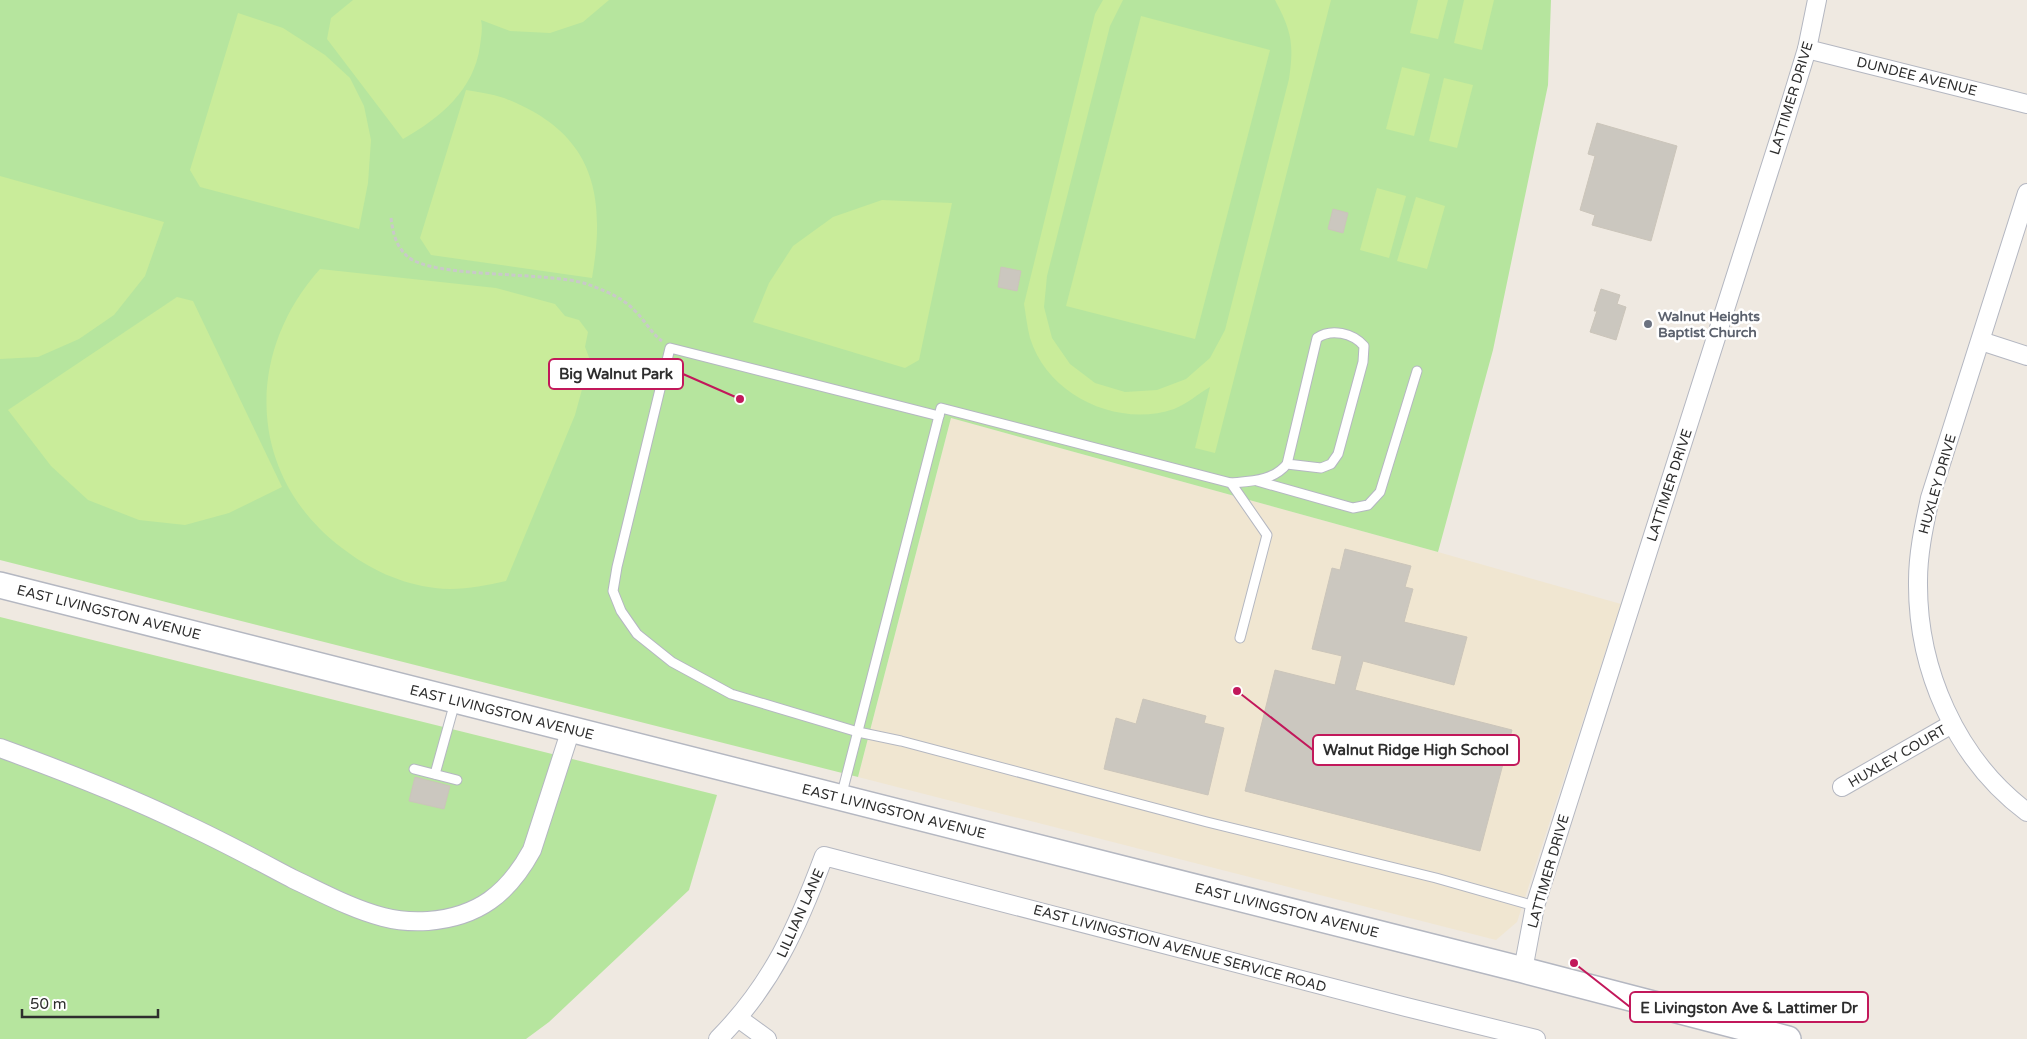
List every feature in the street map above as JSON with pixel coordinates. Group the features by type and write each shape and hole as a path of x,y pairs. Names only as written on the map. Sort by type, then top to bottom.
{"main road":[{"name":"EAST LIVINGSTON AVENUE","path":"0,585 1523,970 1788,1039"}],"street":[{"name":"LATTIMER DRIVE","path":"1523,970 1535,906 1806,49 1817,0"},
{"name":"DUNDEE AVENUE","path":"1806,49 2027,104"},
{"name":"HUXLEY DRIVE","path":"2027,192 1930,498 1919,562 1919,614 1926,657 1940,701 1974,759 1993,781 2027,812"},
{"path":"1981,341 2027,356"},
{"name":"HUXLEY COURT","path":"1842,787 1952,724"},
{"path":"0,748 88,782 184,823 333,899 385,918 415,922 443,920 466,914 500,894 511,883 523,868 532,850 571,729"},
{"name":"LILLIAN LANE","path":"718,1039 738,1018 778,963 797,926 824,856"},
{"name":"EAST LIVINGSTION AVENUE SERVICE ROAD","path":"824,856 1536,1039"},
{"path":"738,1018 768,1039"}],"lane":[{"path":"841,798 941,408 1231,483 1268,478 1280,473 1287,464 1318,338 1324,333 1337,333 1357,338 1364,346 1363,362 1338,454 1331,464 1321,468 1287,464"},
{"path":"939,416 670,348 613,590 621,611 637,634 672,662 731,694 858,732 901,741 1207,822 1436,878 1535,906"},
{"path":"1254,480 1353,508 1368,505 1380,492 1417,371"},
{"path":"1231,483 1267,536 1240,638"},
{"path":"434,774 455,700"},
{"path":"414,769 457,780"}],"path":[{"path":"391,218 395,240 408,257 428,266 560,279 586,284 614,295 634,310 651,332 670,348"}],"shaded area":[{"path":"951,418 1621,604 1517,922 1496,940 858,777"}],"green space":[{"path":"0,0 1551,0 1548,85 1493,350 1438,552 951,418 858,777 0,560"},
{"path":"353,0 609,0 583,22 550,33 510,31 481,20 480,46 476,62 471,76 463,89 430,122 403,139 327,39 331,18"},
{"path":"1103,0 1123,0 1110,26 1047,276 1044,307 1052,338 1070,364 1095,383 1125,392 1157,390 1186,379 1210,358 1225,330 1289,79 1290,38 1285,21 1275,0 1331,0 1215,453 1195,448 1210,387 1174,409 1152,414 1130,414 1109,410 1088,402 1069,391 1052,376 1039,358 1029,334 1024,304 1095,14"},
{"path":"1418,0 1448,0 1438,39 1410,33"},
{"path":"1464,0 1494,0 1482,50 1454,43"},
{"path":"238,13 283,28 325,55 350,78 364,106 371,140 368,183 359,229 200,187 190,170"},
{"path":"1141,16 1270,50 1195,339 1066,306"},
{"path":"1402,67 1430,74 1414,136 1386,129"},
{"path":"1444,78 1473,85 1457,148 1429,141"},
{"path":"466,90 504,98 534,112 557,128 574,147 587,168 594,192 597,218 592,278 431,255 420,238"},
{"path":"0,176 164,222 145,276 114,315 79,339 38,357 0,359"},
{"path":"1377,188 1406,196 1389,258 1360,250"},
{"path":"1416,197 1445,206 1427,269 1397,261"},
{"path":"882,200 952,203 919,360 905,368 753,322 769,283 793,246 833,217"},
{"path":"320,269 496,288 555,304 565,316 579,320 588,332 585,347 590,360 575,415 506,581 471,588 444,589 410,583 374,569 352,556 311,519 288,487 273,451 267,414 268,376 278,339 295,303"},
{"path":"177,297 193,301 282,487 229,513 185,525 139,520 88,500 51,466 8,410"},
{"path":"0,617 717,795 689,890 549,1022 526,1039 0,1039"}],"building":[{"path":"1597,123 1677,146 1651,241 1592,225 1595,215 1580,210 1595,156 1588,154"},
{"path":"1333,209 1348,213 1343,233 1328,229"},
{"path":"1001,267 1021,271 1017,291 998,287"},
{"path":"1601,289 1620,295 1617,304 1626,307 1616,340 1590,332 1597,311 1594,311"},
{"path":"1345,549 1411,566 1405,587 1413,589 1404,622 1467,637 1454,685 1363,661 1355,690 1512,730 1480,851 1245,791 1275,670 1335,685 1342,656 1312,649 1332,568 1340,570"},
{"path":"1143,699 1206,716 1204,723 1224,728 1208,795 1104,769 1116,718 1136,724"},
{"path":"415,777 450,786 444,809 409,801"}],"place":[{"name":"Walnut Heights Baptist Church","path":"1648,324"},
{"name":"Big Walnut Park","path":"740,399"},
{"name":"Walnut Ridge High School","path":"1237,691"},
{"name":"E Livingston Ave & Lattimer Dr","path":"1574,963"}]}
